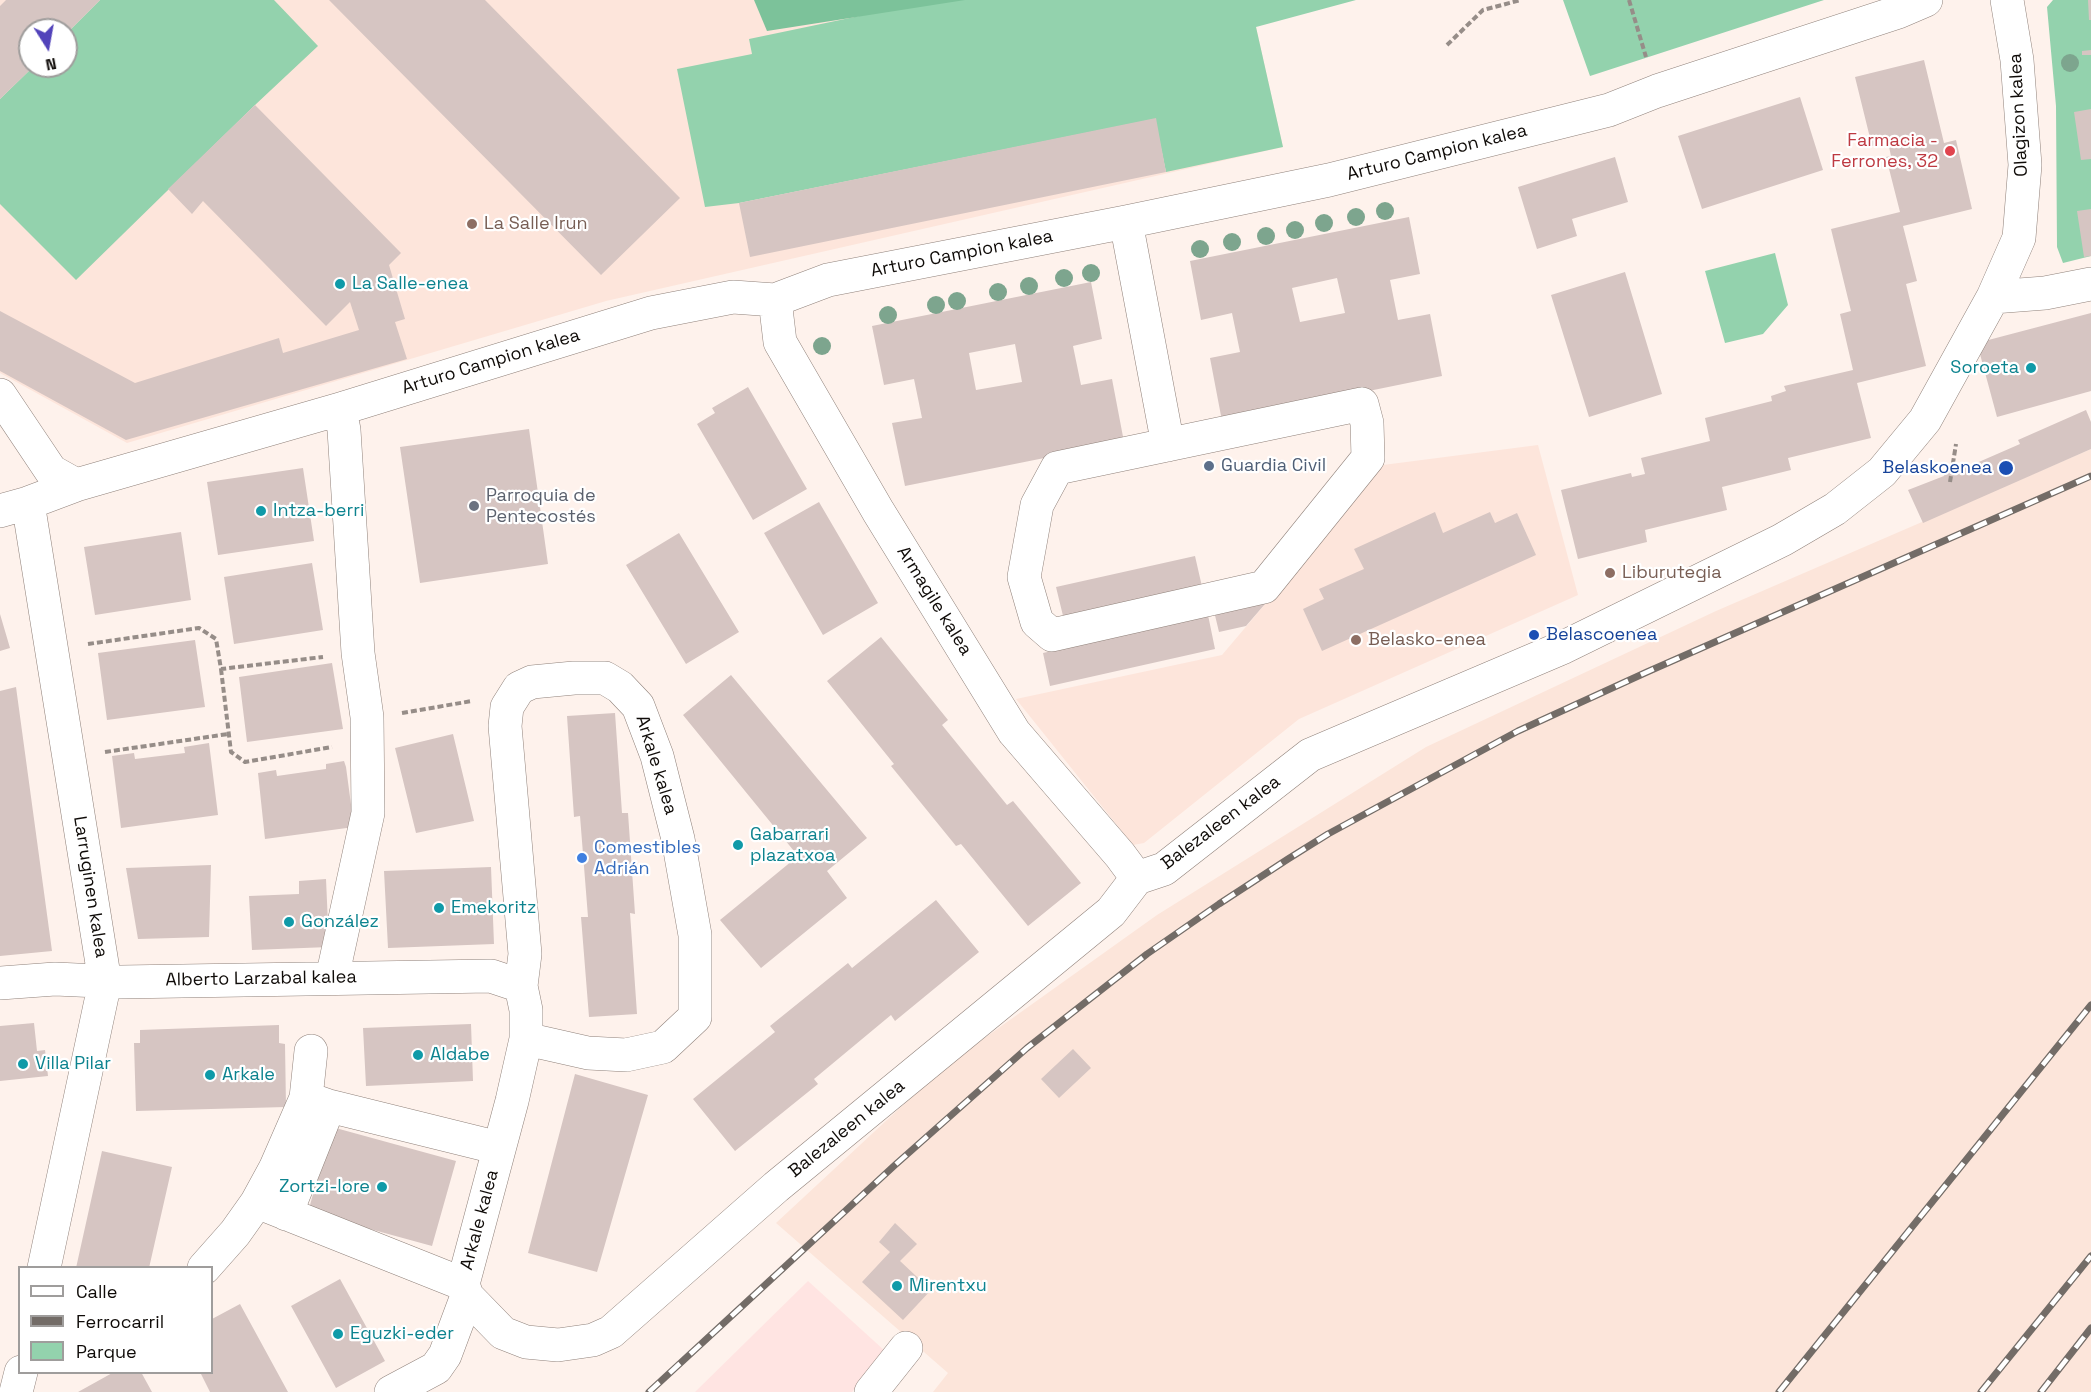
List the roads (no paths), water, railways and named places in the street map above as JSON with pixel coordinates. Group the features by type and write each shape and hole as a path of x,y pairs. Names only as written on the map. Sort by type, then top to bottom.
{"street":[{"name":"Arturo Campion kalea","path":"14,507 76,485 340,408 651,313 733,297 775,300 828,280 1126,222 1362,171 1609,110 1657,90 1898,12 1926,0"},
{"name":"Olagizon kalea","path":"1993,297 2019,238 2025,165 2017,60 2007,0"},
{"path":"1126,222 1168,445"},
{"path":"1993,297 2045,293 2091,284"},
{"name":"Balezaleen kalea","path":"465,1290 502,1333 526,1342 558,1346 593,1340 611,1332 776,1187 1111,912 1137,878 1164,869 1310,755 1564,647 1782,540 1835,509 1882,471 1925,420 1993,297"},
{"name":"Armagile kalea","path":"775,300 780,342 878,511 1014,732 1137,878"},
{"path":"0,395 51,471 76,485"},
{"path":"1362,404 1367,423 1368,458 1264,587 1052,635 1036,622 1024,577 1037,506 1057,468 1168,445 1362,404"},
{"path":"332,978 368,813 367,717 358,653 344,430 340,408"},
{"name":"Larruginen kalea","path":"14,507 105,982 44,1266"},
{"name":"Arkale kalea","path":"391,1392 436,1368 445,1355 465,1290 526,1039 526,1010 521,986 525,954 505,726 507,707 519,688 532,682 605,678 620,687 638,706 657,756 678,839 695,935 695,1017 663,1047 626,1055 588,1053 526,1039"},
{"name":"Alberto Larzabal kalea","path":"0,983 55,979 105,982 491,976 521,986"},
{"path":"206,1266 235,1233 271,1208 275,1169 317,1102 311,1051"},
{"path":"317,1102 499,1148"},
{"path":"271,1208 465,1290"},
{"path":"871,1392 906,1348"},
{"path":"16,1392 20,1374"}],"railway":[{"path":"649,1392 895,1165 1027,1048 1147,954 1288,859 1328,834 1518,731 2091,476"},
{"path":"1779,1392 2091,1005"},
{"path":"1981,1392 2091,1256"},
{"path":"2041,1392 2091,1328"}],"place":[{"name":"Farmacia - Ferrones, 32","path":"1950,151"},
{"name":"La Salle Irun","path":"472,224"},
{"name":"La Salle-enea","path":"340,284"},
{"name":"Soroeta","path":"2031,368"},
{"name":"Guardia Civil","path":"1209,466"},
{"name":"Belaskoenea","path":"2006,468"},
{"name":"Parroquia de Pentecostés","path":"474,506"},
{"name":"Intza-berri","path":"261,511"},
{"name":"Liburutegia","path":"1610,573"},
{"name":"Belascoenea","path":"1534,635"},
{"name":"Belasko-enea","path":"1356,640"},
{"name":"Gabarrari plazatxoa","path":"738,845"},
{"name":"Comestibles Adrián","path":"582,858"},
{"name":"Emekoritz","path":"439,908"},
{"name":"González","path":"289,922"},
{"name":"Aldabe","path":"418,1055"},
{"name":"Villa Pilar","path":"23,1064"},
{"name":"Arkale","path":"210,1075"},
{"name":"Zortzi-lore","path":"382,1187"},
{"name":"Mirentxu","path":"897,1286"},
{"name":"Eguzki-eder","path":"338,1334"}]}
